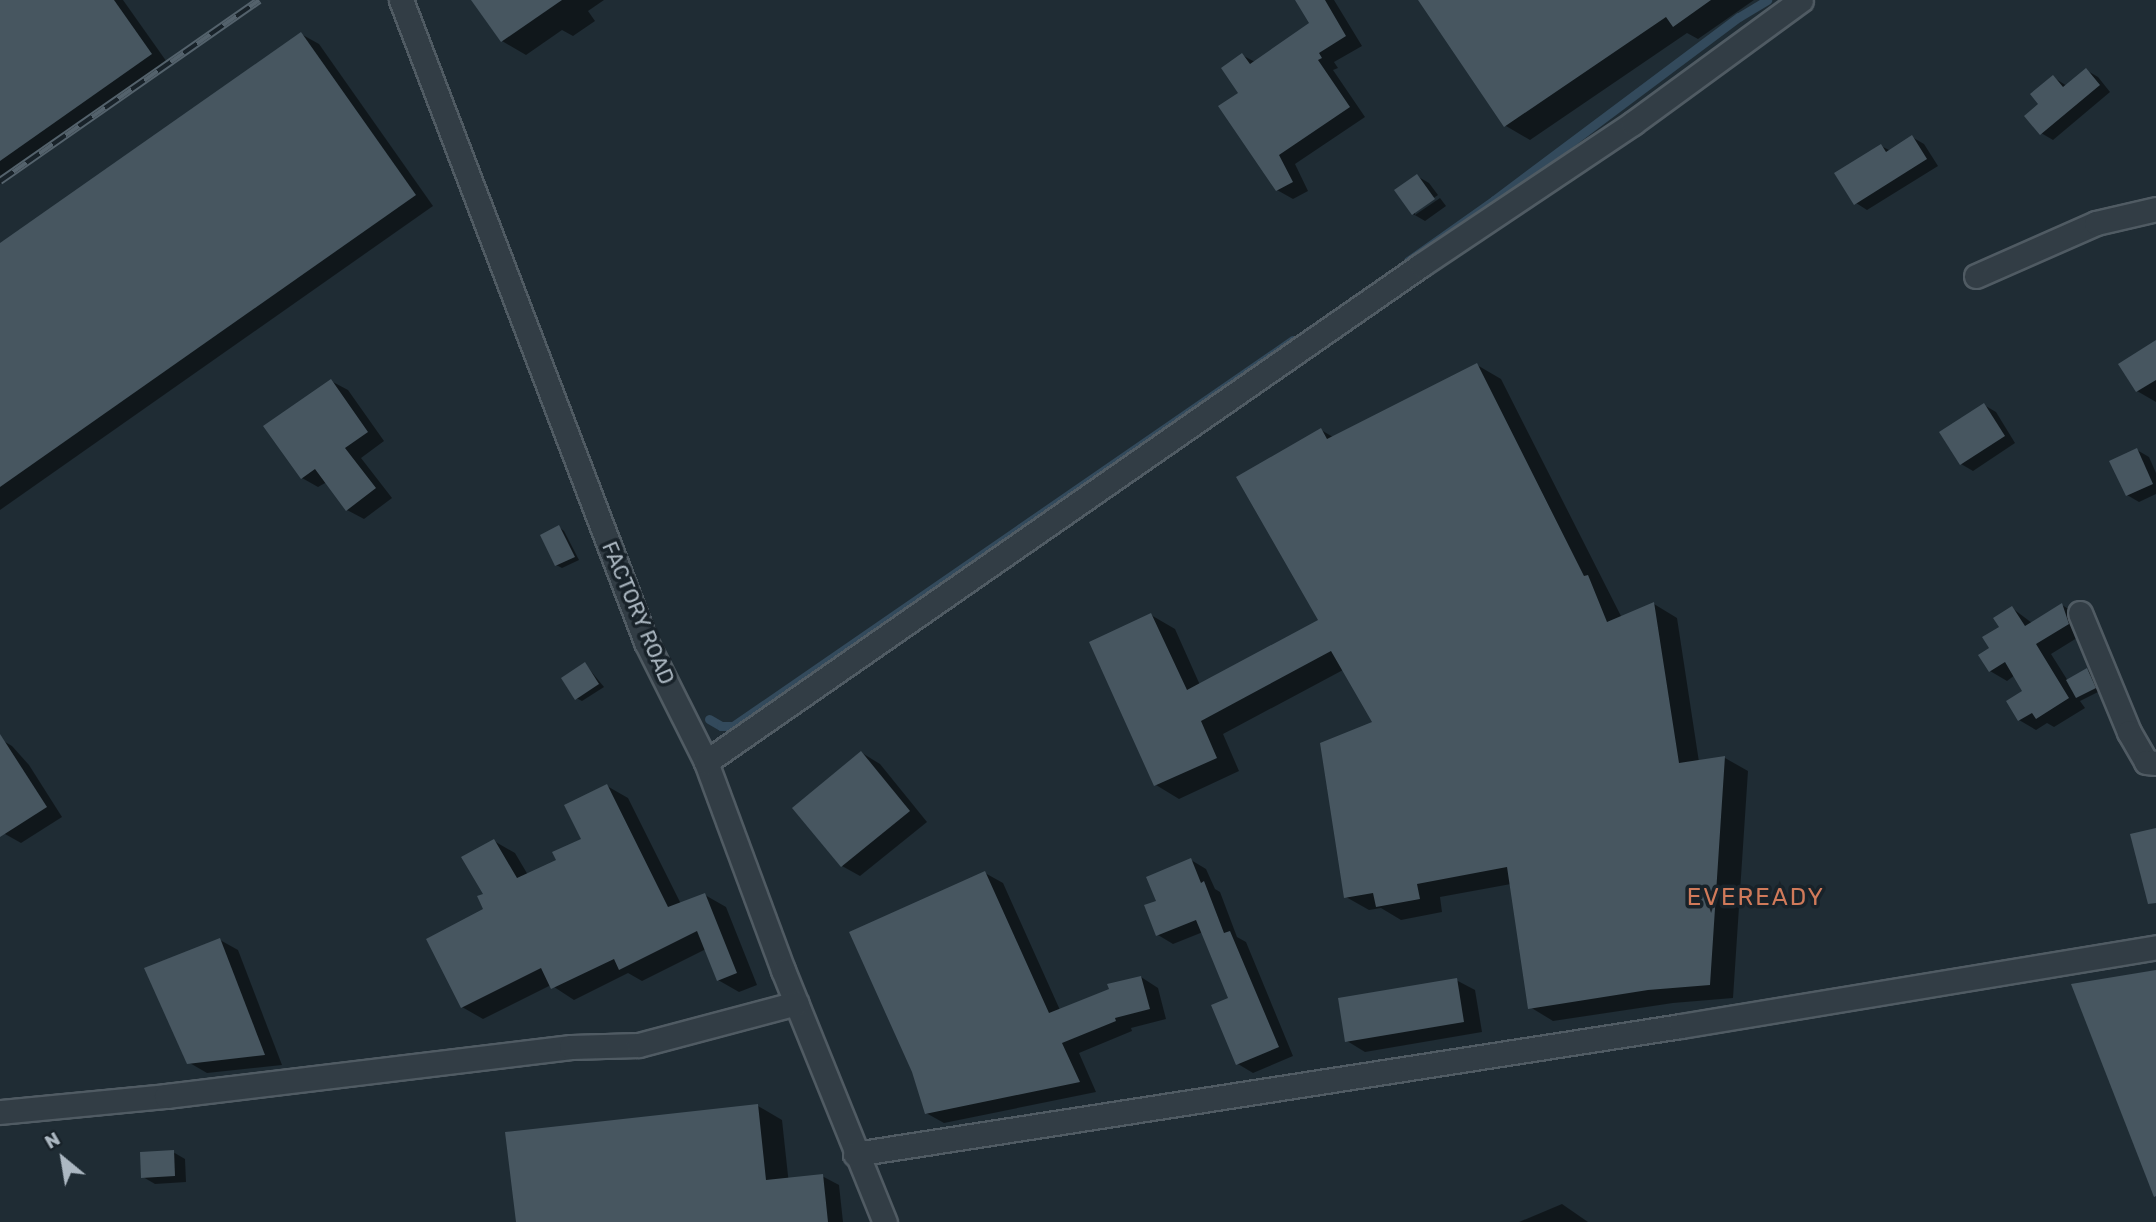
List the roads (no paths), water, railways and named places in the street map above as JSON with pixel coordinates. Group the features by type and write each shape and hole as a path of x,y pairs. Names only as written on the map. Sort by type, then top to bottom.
{"street":[{"name":"FACTORY ROAD","path":"401,0 646,642 706,762 855,1153 885,1222"},
{"path":"706,762 1421,265 1633,123 1801,0"},
{"path":"1976,276 2096,223 2156,209"},
{"path":"2080,613 2129,732 2146,762 2156,763"},
{"path":"855,1153 1681,1026 2156,947"},
{"path":"0,1112 166,1096 571,1048 639,1045 797,1003"}],"waterway":[{"path":"1408,261 1739,17 1767,0"},
{"path":"709,719 721,726 733,726 1293,340"}],"railway":[{"path":"0,181 259,0"}],"district":[{"name":"EVEREADY","path":"1756,898"}]}
